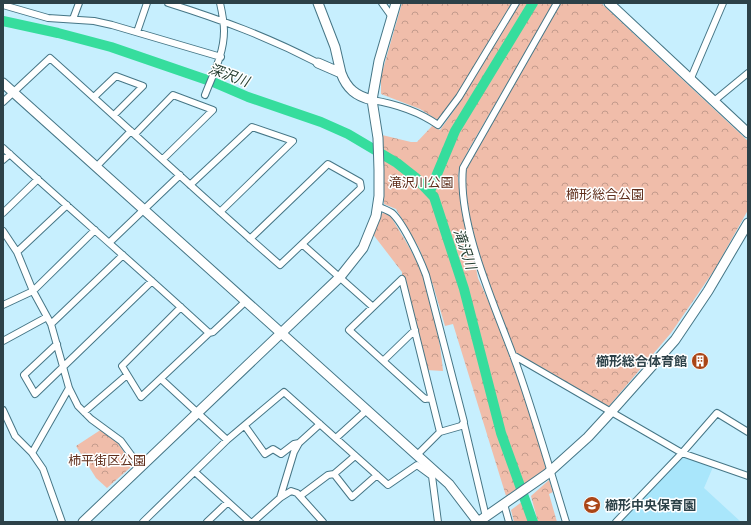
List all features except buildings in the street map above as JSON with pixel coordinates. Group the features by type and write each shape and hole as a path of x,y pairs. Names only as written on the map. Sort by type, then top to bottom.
{"street":[{"path":"73,19 79,3"},
{"path":"137,32 147,3"},
{"path":"168,3 223,21 278,42 341,73"},
{"path":"205,95 221,57 224,30 220,3"},
{"path":"318,3 335,47 344,81 354,94 372,100 401,106 438,125 459,97 516,3"},
{"path":"382,3 392,17"},
{"path":"83,522 280,332 340,277 363,248 376,216 377,206 379,170 377,133 372,100 379,61 396,3"},
{"path":"557,3 463,168 462,194 474,245 513,355 566,522"},
{"path":"609,3 691,78 748,133"},
{"path":"691,78 723,3"},
{"path":"3,5 42,17 94,21 221,57"},
{"path":"3,102 50,58 190,185 250,239 280,265 361,188 360,182 328,164 250,239"},
{"path":"714,100 748,73"},
{"path":"94,97 116,76 143,86 114,115"},
{"path":"3,83 449,484 480,520"},
{"path":"96,167 174,95 213,110 163,159"},
{"path":"190,185 252,127 293,141 220,212"},
{"path":"3,148 110,242 209,333"},
{"path":"3,160 10,154"},
{"path":"110,242 180,175"},
{"path":"3,213 38,179"},
{"path":"17,252 67,205"},
{"path":"377,206 386,210 396,218 419,258 426,275 464,424 480,520"},
{"path":"480,520 549,472 583,442 611,412 674,340 708,291 748,223"},
{"path":"3,230 17,252 33,291 51,324 69,388 78,406 121,441 140,467"},
{"path":"3,305 33,291 95,230"},
{"path":"302,244 373,307"},
{"path":"51,324 124,255"},
{"path":"431,398 425,399 349,330 402,279 440,432"},
{"path":"56,344 24,375 35,394 152,281"},
{"path":"181,306 122,366 141,397 209,333 213,332 246,301"},
{"path":"3,341 47,317"},
{"path":"383,361 415,330"},
{"path":"513,355 682,453 748,476"},
{"path":"84,412 127,375"},
{"path":"161,379 227,440"},
{"path":"32,453 69,388"},
{"path":"143,522 227,440 284,392 388,485 417,465 432,476 438,522"},
{"path":"3,410 15,436 32,453 43,469 62,522"},
{"path":"336,438 367,410"},
{"path":"616,522 682,453 717,412 748,432"},
{"path":"280,498 294,452 299,443 320,424"},
{"path":"417,455 440,432 464,424"},
{"path":"245,426 265,454 273,449 280,454 294,444 299,443"},
{"path":"300,496 328,475 334,474 355,456"},
{"path":"195,472 250,522"},
{"path":"334,474 352,497 376,475"},
{"path":"253,522 280,498 291,491 297,493 323,522"},
{"path":"207,522 228,502"},
{"path":"506,503 509,522"}],"shaded area":[{"path":"681,457 686,457 713,467 704,488 741,522 620,522"}],"green space":[{"path":"402,3 513,3 457,96 439,121 420,109 381,94 381,76"},
{"name":"滝沢川公園","path":"518,3 554,3 469,149 459,169 458,179 478,278 495,316 535,426 546,469 506,496 453,324 445,326 433,285 419,248 396,209 384,204 382,135 417,142 433,125 440,130 455,109"},
{"name":"櫛形総合公園","path":"559,3 601,3 748,141 748,210 715,269 671,333 609,406 606,407 514,353 485,275 463,187 466,170"},
{"path":"383,213 388,213 391,217 411,250 421,271 435,320 443,371 426,370 402,279 402,272 372,233 379,216"},
{"name":"柿平街区公園","path":"102,429 117,442 131,462 131,467 107,488 96,478 76,446"},
{"path":"549,480 553,492 549,494 557,522 538,522 531,496"},
{"path":"523,501 530,522 514,522 511,510"}],"waterway":[{"name":"滝沢川","path":"430,191 455,131 533,3"},
{"name":"深沢川","path":"3,21 58,33 111,47 213,82 248,97 321,122 348,134 397,163 416,178 434,197 464,289 501,433 533,522"}],"place":[{"name":"櫛形総合体育館","path":"700,361"},
{"name":"櫛形中央保育園","path":"592,505"}]}
